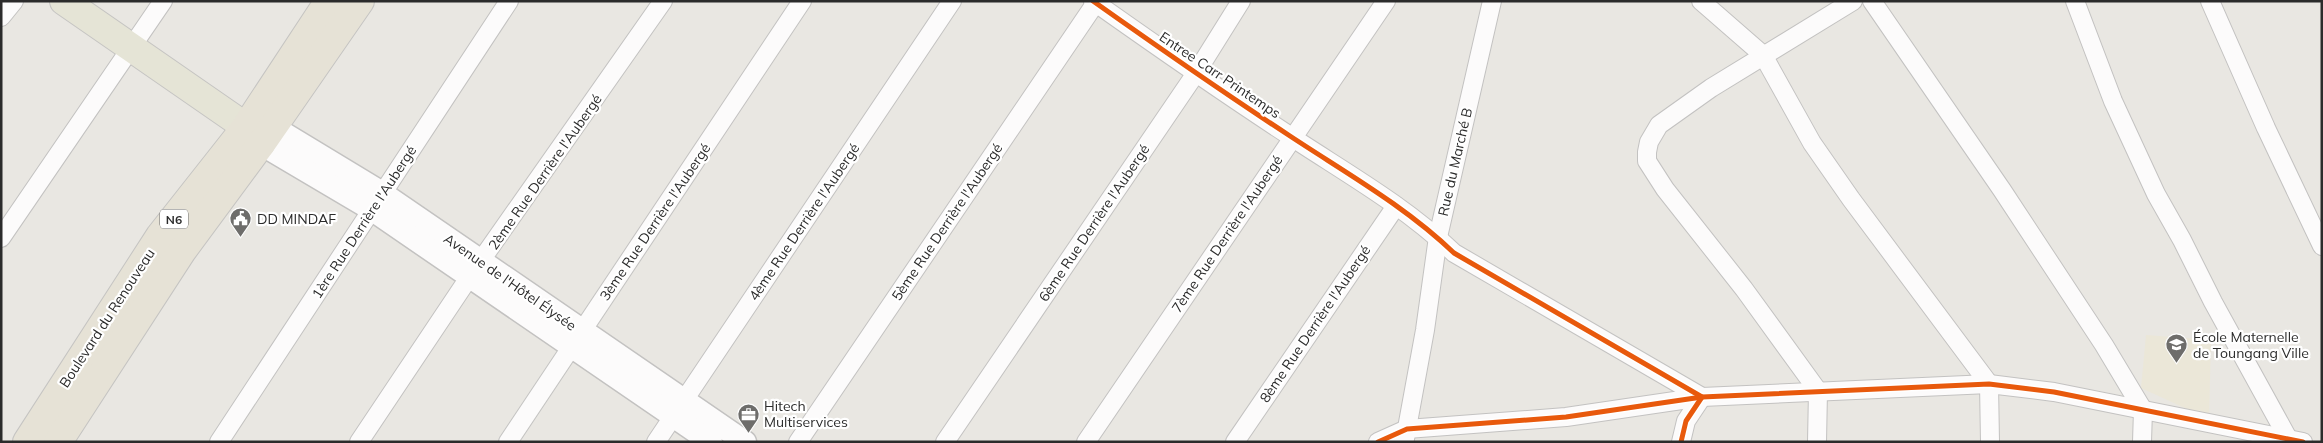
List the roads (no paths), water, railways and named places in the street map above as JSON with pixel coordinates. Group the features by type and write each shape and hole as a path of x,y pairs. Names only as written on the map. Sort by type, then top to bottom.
{"highway":[{"name":"Boulevard du Renouveau","path":"27,442 144,285 182,251 258,128 329,1"},
{"name":"Boulevard du Renouveau","path":"258,128 360,1"},
{"name":"Boulevard du Renouveau","path":"58,442 144,285"}],"main road":[{"path":"64,1 136,43 258,128"},
{"path":"86,1 136,43"}],"street":[{"path":"1,17 14,1"},
{"path":"1,238 163,1"},
{"name":"1ère Rue Derrière l'Aubergé","path":"219,442 508,1"},
{"name":"2ème Rue Derrière l'Aubergé","path":"359,442 476,269 663,1"},
{"name":"3ème Rue Derrière l'Aubergé","path":"508,442 802,1"},
{"name":"4ème Rue Derrière l'Aubergé","path":"656,442 952,1"},
{"name":"6ème Rue Derrière l'Aubergé","path":"945,442 1196,73 1241,1"},
{"name":"7ème Rue Derrière l'Aubergé","path":"1086,442 1386,1"},
{"name":"Rue du Marché B","path":"1406,435 1428,313 1438,237 1492,1"},
{"path":"1700,1 1763,55 1812,143 1845,191 1989,384 1990,442"},
{"path":"1818,442 1818,391 1744,289 1665,189 1647,161 1649,142 1659,125 1711,88 1853,1"},
{"path":"1872,1 2002,190 2104,346 2143,410 2142,442"},
{"path":"2076,1 2113,102 2156,194 2294,441"},
{"path":"2210,1 2266,128 2322,246"},
{"name":"Entree Carr Printemps","path":"1095,2 1292,138 1336,164 1438,237 1454,253 1702,397"},
{"name":"5ème Rue Derrière l'Aubergé","path":"798,442 1095,2"},
{"name":"Avenue de l'Hôtel Élysée","path":"258,128 377,201 678,409 745,442"},
{"name":"8ème Rue Derrière l'Aubergé","path":"1235,442 1396,206"},
{"path":"1378,442 1406,435 1566,417 1702,397 1989,384 2054,392 2294,441"},
{"path":"1681,442 1686,422 1702,397"},
{"name":"Avenue de l'Hôtel Élysée","path":"678,409 711,442"}],"place":[{"name":"DD MINDAF","path":"241,238"},
{"name":"École Maternelle de Toungang Ville","path":"2177,364"},
{"name":"Hitech Multiservices","path":"748,433"}]}
